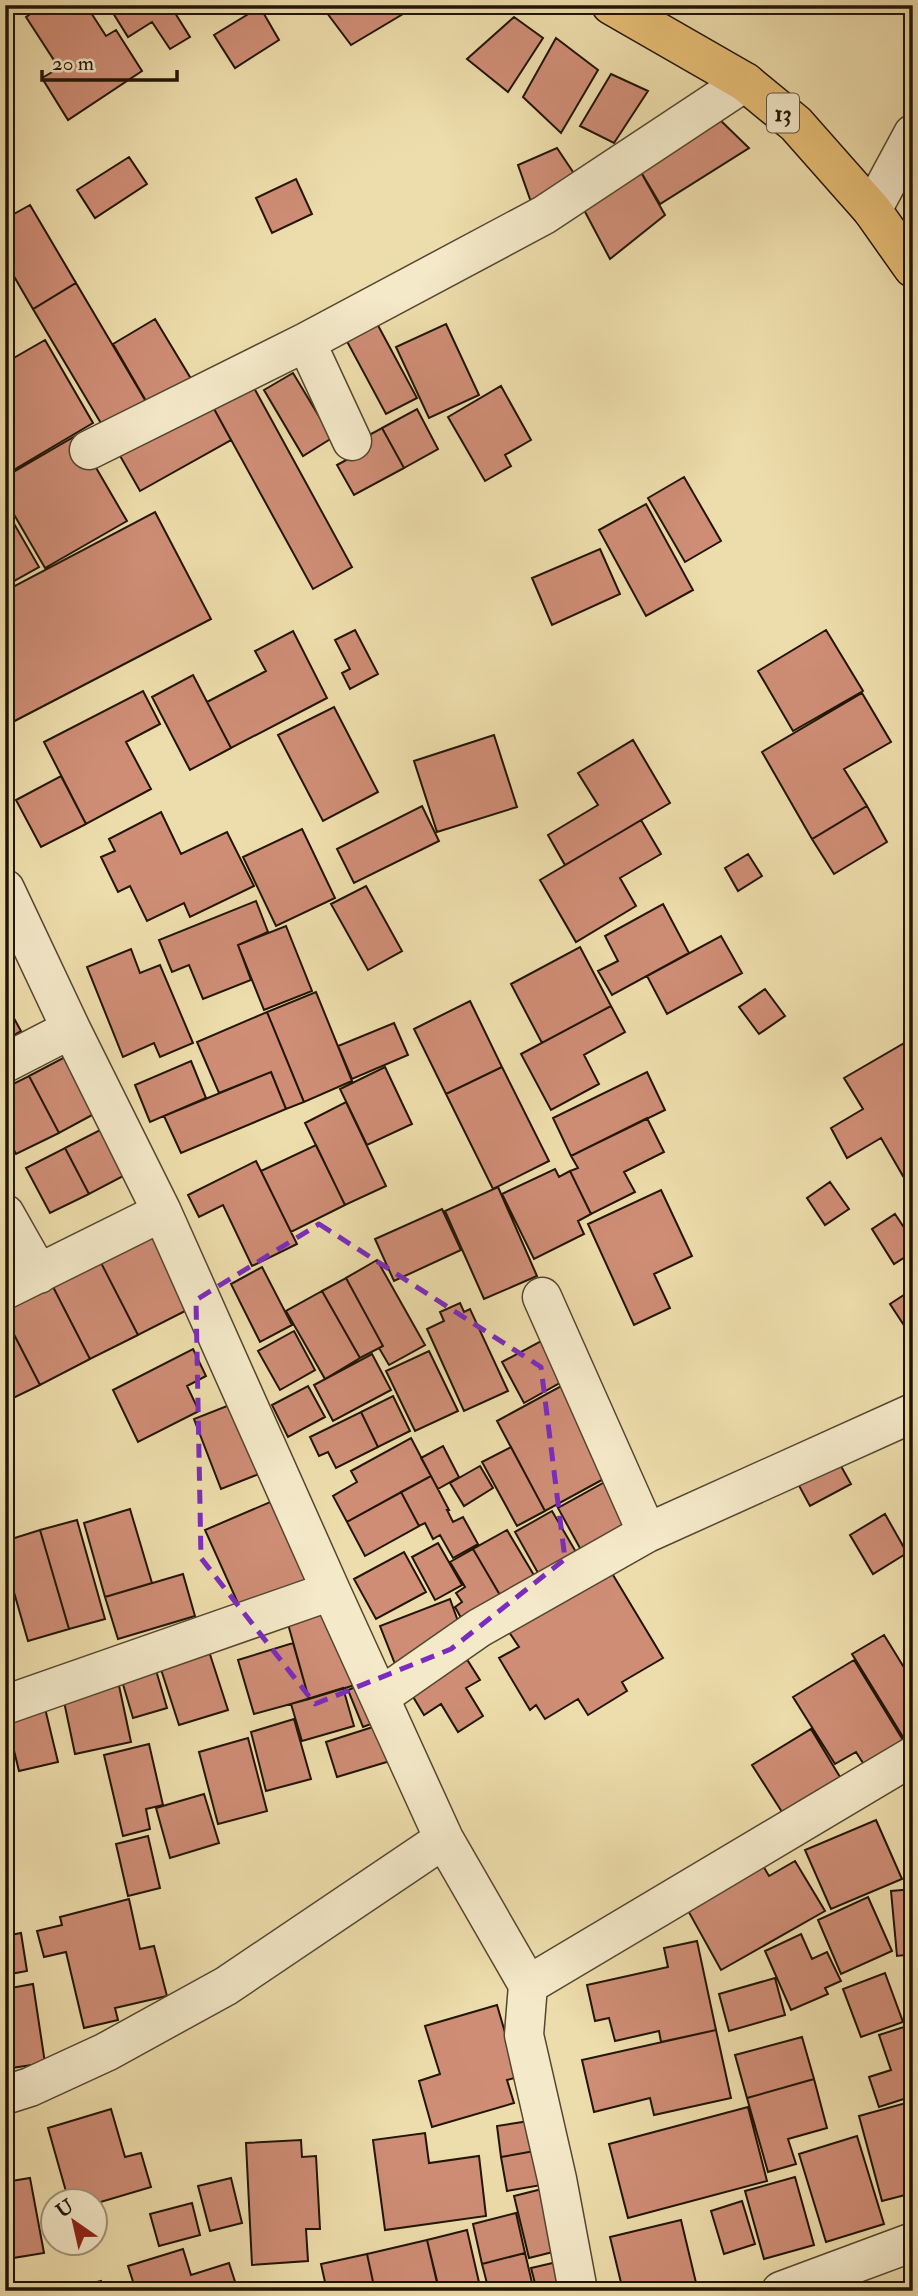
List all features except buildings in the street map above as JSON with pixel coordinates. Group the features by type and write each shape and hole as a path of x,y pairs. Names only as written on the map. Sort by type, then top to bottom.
{"highway":[{"name":"13","path":"611,5 745,82 796,124 872,210 913,268"}],"street":[{"path":"89,450 306,342 544,215 745,82"},
{"path":"872,210 913,134"},
{"path":"306,342 352,441"},
{"path":"5,889 162,1212 444,1839 528,1985 524,2035 557,2179 578,2291"},
{"path":"5,1063 71,1029"},
{"path":"5,1290 162,1212"},
{"path":"5,1214 39,1274"},
{"path":"542,1297 647,1533"},
{"path":"380,1697 480,1628 647,1533 913,1413"},
{"path":"5,1705 331,1591"},
{"path":"528,1985 913,1756"},
{"path":"5,2095 30,2087 106,2052 226,1986 444,1839"},
{"path":"781,2291 913,2242"}],"highlighted area":[{"path":"319,1224 541,1367 565,1559 451,1649 315,1704 201,1558 196,1300"}]}
